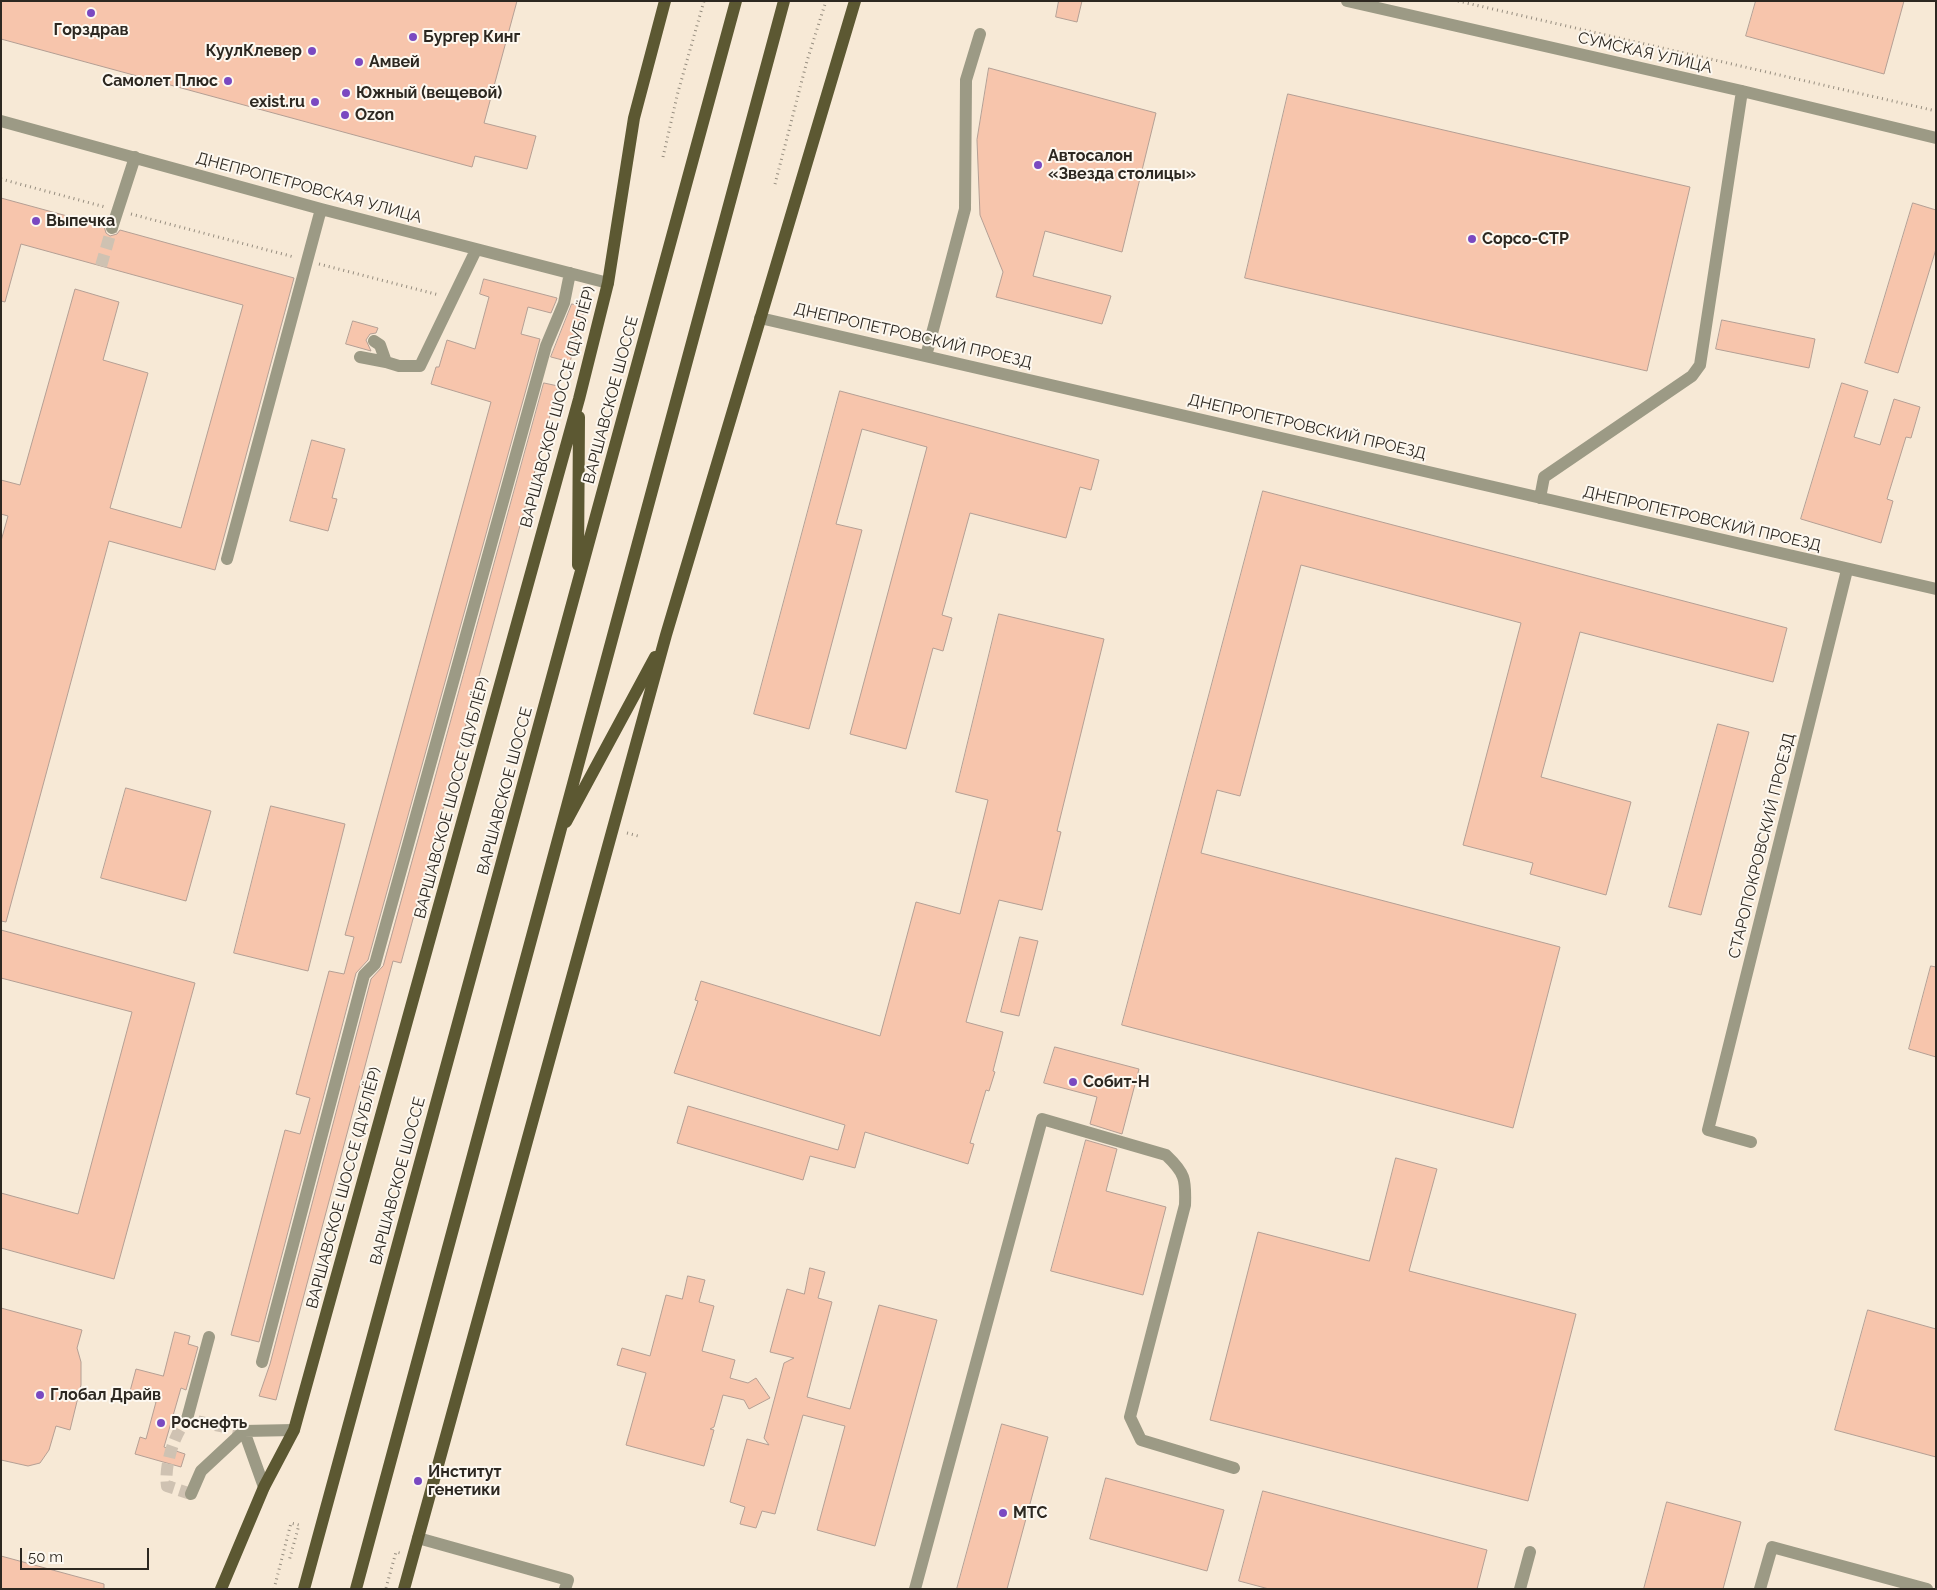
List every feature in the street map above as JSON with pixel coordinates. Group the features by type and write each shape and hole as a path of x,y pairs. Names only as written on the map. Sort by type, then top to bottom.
{"main road":[{"name":"ВАРШАВСКОЕ ШОССЕ (ДУБЛЁР)","path":"221,1589 264,1487 294,1430 579,399 608,283 634,118 665,1"},
{"name":"ВАРШАВСКОЕ ШОССЕ","path":"304,1589 736,1"},
{"path":"356,1589 784,1"},
{"path":"404,1589 666,635 855,1"},
{"path":"578,582 579,399"},
{"path":"556,842 666,635"}],"street":[{"name":"СУМСКАЯ УЛИЦА","path":"1347,1 1742,91 1936,138"},
{"path":"926,356 966,209 966,80 980,34"},
{"path":"1540,498 1544,476 1692,376 1700,364 1742,91"},
{"name":"ДНЕПРОПЕТРОВСКАЯ УЛИЦА","path":"1,121 321,209 608,283"},
{"path":"112,228 135,157"},
{"path":"227,559 321,209"},
{"path":"360,356 399,366 420,366 454,300 476,250"},
{"path":"262,1362 364,975 375,964 546,346 564,303 570,274"},
{"name":"ДНЕПРОПЕТРОВСКИЙ ПРОЕЗД","path":"760,318 1936,589"},
{"path":"374,341 380,345 386,362"},
{"name":"СТАРОПОКРОВСКИЙ ПРОЕЗД","path":"1751,1142 1708,1130 1847,570"},
{"path":"915,1589 1042,1119 1166,1155 1181,1170 1186,1187 1185,1205 1130,1417 1141,1440 1234,1468"},
{"path":"187,1419 209,1337"},
{"path":"191,1494 201,1471 244,1431 294,1430"},
{"path":"244,1431 264,1487"},
{"path":"418,1538 568,1580 565,1589"},
{"path":"1760,1589 1772,1548 1927,1589"},
{"path":"1520,1589 1530,1552"}],"path":[{"path":"663,157 678,92 704,1"},
{"path":"775,184 807,61 826,1"},
{"path":"1458,1 1936,111"},
{"path":"1,180 454,300"},
{"path":"274,1589 291,1523 300,1525 289,1561"},
{"path":"386,1588 396,1552"}],"building":[{"name":"Южный (вещевой)","path":"1,1 517,1 484,123 536,136 527,169 475,156 472,167 1,39"},
{"path":"1059,1 1082,1 1077,22 1056,17"},
{"path":"1756,1 1904,1 1884,74 1746,36"},
{"path":"989,68 1156,113 1122,252 1045,231 1033,276 1111,296 1102,324 996,297 1003,272 980,215 977,140"},
{"path":"1288,94 1690,187 1647,371 1245,278"},
{"path":"1,198 104,226 106,233 110,236 117,234 120,230 294,278 215,570 109,541 6,922 1,921 1,541 8,516 1,514 1,480 20,485 75,289 119,302 103,360 148,373 110,508 181,528 243,305 21,244 5,302 1,301"},
{"path":"1913,203 1936,210 1936,249 1898,373 1865,363"},
{"path":"484,279 557,298 551,313 528,307 521,334 540,339 368,960 356,973 259,1342 231,1335 285,1130 300,1134 310,1098 296,1094 329,971 344,974 354,937 345,935 491,402 431,384 436,367 439,367 447,340 475,349 489,297 480,294"},
{"path":"572,304 585,307 570,362 551,357"},
{"path":"1722,320 1815,339 1809,368 1716,349"},
{"path":"353,321 378,328 376,333 370,334 366,340 371,351 346,344"},
{"path":"544,383 558,386 401,963 393,961 276,1400 259,1396 270,1364 371,979 383,966"},
{"path":"1842,383 1868,391 1854,437 1880,445 1894,399 1920,407 1911,438 1906,437 1887,499 1893,501 1881,543 1801,519"},
{"path":"840,391 1099,460 1091,490 1080,487 1066,538 970,513 942,615 952,618 943,651 933,648 906,749 850,734 927,447 862,429 836,524 862,530 809,729 754,714"},
{"path":"312,440 345,449 332,498 337,499 328,531 290,521"},
{"path":"1263,491 1787,628 1773,682 1580,632 1541,777 1631,802 1606,895 1530,874 1533,863 1463,845 1521,623 1301,565 1240,796 1217,790 1201,853 1560,947 1513,1128 1122,1025"},
{"path":"999,614 1104,639 1057,831 1061,832 1042,910 999,900 966,1022 1003,1032 993,1071 995,1072 989,1091 986,1090 970,1143 974,1144 968,1164 865,1132 855,1168 810,1156 803,1180 677,1143 688,1106 838,1150 845,1125 674,1073 698,1001 695,1000 701,981 880,1036 916,902 960,914 988,800 956,792"},
{"path":"1718,724 1749,732 1701,915 1669,907"},
{"path":"126,788 211,811 186,901 101,878"},
{"path":"271,806 345,824 308,971 234,953"},
{"path":"1,930 195,983 114,1279 1,1248 1,1193 78,1214 132,1012 1,978"},
{"path":"1020,937 1038,941 1019,1016 1001,1012"},
{"path":"1931,966 1936,967 1936,1057 1909,1049"},
{"path":"1055,1047 1139,1069 1122,1134 1090,1124 1097,1097 1044,1083"},
{"path":"1086,1140 1117,1149 1106,1191 1166,1207 1143,1295 1051,1271"},
{"path":"1396,1158 1437,1169 1409,1271 1576,1314 1528,1501 1210,1420 1258,1232 1369,1261"},
{"path":"810,1268 825,1272 818,1298 832,1302 807,1397 850,1409 879,1305 937,1320 875,1546 817,1530 845,1426 803,1415 775,1514 762,1511 756,1528 740,1524 745,1507 730,1502 747,1439 769,1445 764,1438 784,1363 794,1358 770,1352 787,1289 804,1294"},
{"path":"688,1276 705,1280 699,1302 714,1306 702,1351 735,1360 730,1378 748,1383 756,1378 770,1398 749,1409 744,1400 723,1395 714,1427 710,1429 714,1430 704,1466 626,1445 646,1373 617,1365 622,1348 650,1356 666,1295 682,1299"},
{"name":"Глобал Драйв","path":"1,1308 82,1330 77,1348 81,1362 81,1385 70,1430 56,1426 49,1450 40,1463 28,1466 1,1460"},
{"path":"1868,1310 1936,1329 1936,1457 1835,1430"},
{"path":"175,1332 190,1336 188,1344 198,1347 186,1390 181,1388 164,1447 185,1454 181,1467 135,1454 140,1437 146,1439 156,1402 129,1395 136,1369 163,1376"},
{"name":"МТС","path":"1002,1424 1048,1437 1007,1589 957,1589"},
{"path":"1106,1478 1224,1510 1207,1571 1090,1539"},
{"path":"1263,1491 1487,1550 1477,1589 1269,1589 1239,1581"},
{"path":"1667,1502 1741,1522 1723,1589 1644,1589"},
{"path":"1,1556 104,1584 104,1589 1,1589"}],"tunnel":[{"path":"101,266 112,228"},
{"path":"191,1494 167,1486 166,1478 174,1442 187,1419 244,1431"}],"place":[{"name":"Горздрав","path":"91,13"},
{"name":"Бургер Кинг","path":"413,37"},
{"name":"КуулКлевер","path":"312,51"},
{"name":"Амвей","path":"359,62"},
{"name":"Самолет Плюс","path":"228,81"},
{"name":"Южный (вещевой)","path":"346,93"},
{"name":"exist.ru","path":"315,102"},
{"name":"Ozon","path":"345,115"},
{"name":"Автосалон «Звезда столицы»","path":"1038,165"},
{"name":"Выпечка","path":"36,221"},
{"name":"Сорсо-СТР","path":"1472,239"},
{"name":"Собит-Н","path":"1073,1082"},
{"name":"Глобал Драйв","path":"40,1395"},
{"name":"Роснефть","path":"161,1423"},
{"name":"Институт генетики","path":"418,1481"},
{"name":"МТС","path":"1003,1513"}]}
